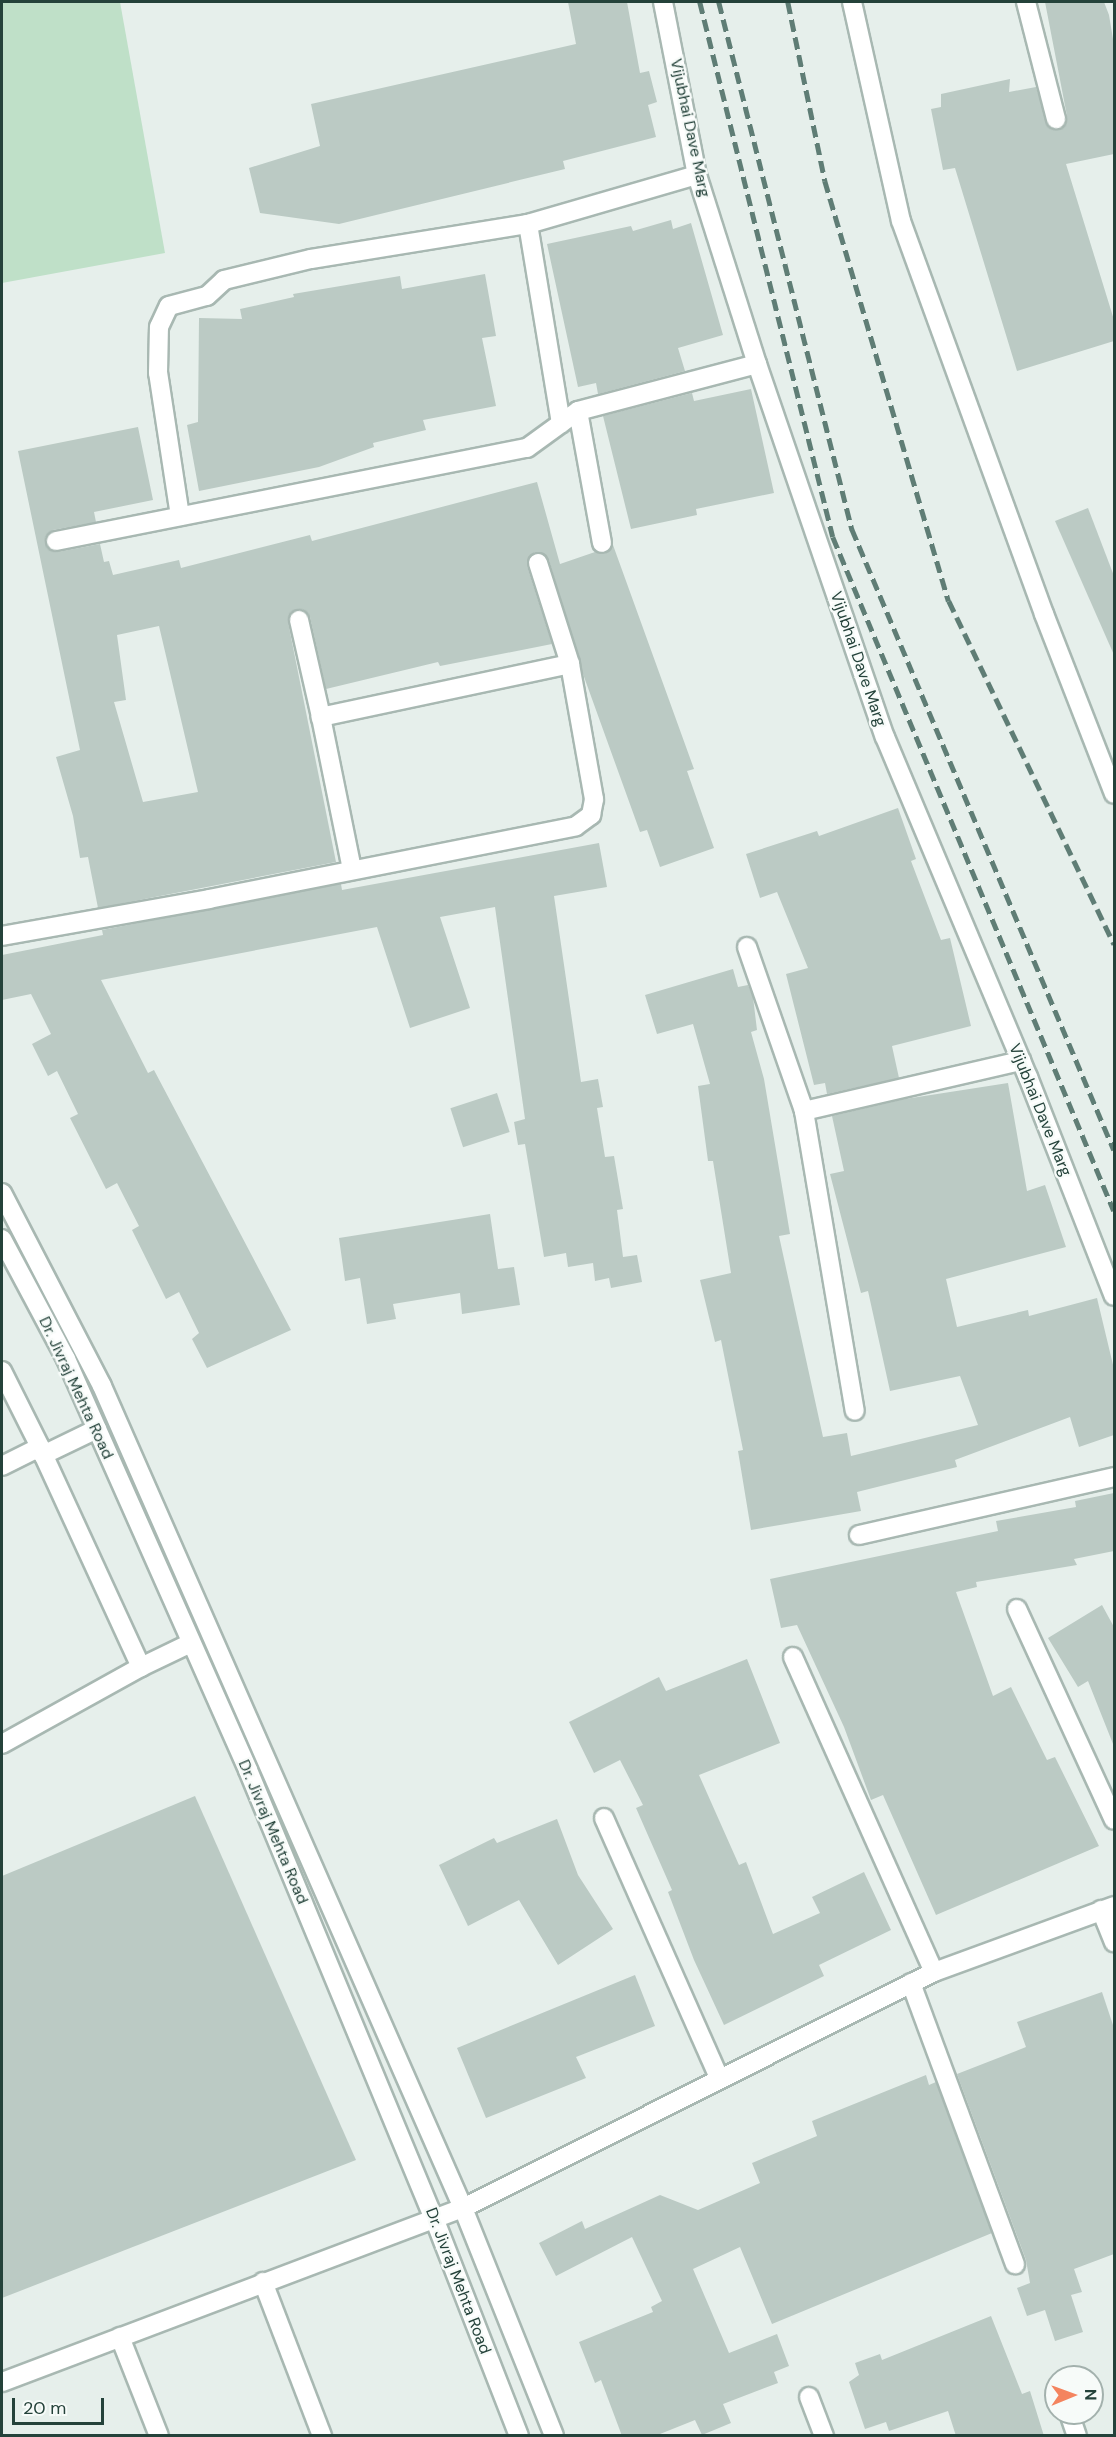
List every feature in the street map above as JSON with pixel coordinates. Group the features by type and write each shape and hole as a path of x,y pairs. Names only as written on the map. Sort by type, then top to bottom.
{"street":[{"name":"Vijubhai Dave Marg","path":"663,2 698,175 757,364 885,737 1021,1061 1114,1296"},
{"path":"852,2 901,221 1044,614 1114,794"},
{"path":"1026,2 1056,119"},
{"path":"180,516 159,373 159,327 169,306 207,296 224,280 311,259 528,224 698,175"},
{"path":"528,224 561,423"},
{"path":"56,541 527,448 578,411 757,364"},
{"path":"578,411 602,543"},
{"path":"2,936 576,826 591,815 594,799 570,664 538,563"},
{"path":"299,620 351,870"},
{"path":"321,717 570,664"},
{"path":"747,947 804,1111 855,1411"},
{"path":"804,1111 1021,1061"},
{"path":"2,1193 102,1386 463,2208 554,2436"},
{"name":"Dr. Jivraj Mehta Road","path":"2,1239 66,1359 252,1781 434,2218 519,2436"},
{"path":"2,1371 42,1451 141,1667"},
{"path":"2,1466 97,1429"},
{"path":"859,1536 1114,1478"},
{"path":"1017,1609 1114,1820"},
{"path":"2,1744 141,1667 191,1643"},
{"path":"793,1657 934,1972"},
{"path":"604,1818 719,2078"},
{"path":"2,2382 463,2208 934,1972 1108,1908 1114,1942"},
{"path":"911,1983 1015,2264"},
{"path":"263,2283 322,2436"},
{"path":"120,2337 159,2436"},
{"path":"809,2397 824,2436"}],"green space":[{"path":"2,2 120,2 165,253 2,283"}],"building":[{"path":"568,2 627,2 640,73 649,71 657,102 648,105 656,137 563,161 565,169 339,224 260,213 249,168 320,146 311,104 576,44"},
{"path":"1045,2 1104,2 1109,15 1114,45 1114,154 1066,164 1114,320 1114,341 1017,371 955,168 943,170 931,109 941,107 941,94 1010,79 1009,92 1036,87 1048,126 1054,130 1063,127 1067,116"},
{"path":"671,220 673,229 691,223 723,335 678,348 685,371 598,394 596,383 578,387 547,244 631,226 633,231"},
{"path":"485,274 496,336 482,338 496,406 423,420 426,430 373,443 374,447 319,467 199,491 187,425 198,422 199,318 242,319 240,309 294,297 293,294 400,276 402,289"},
{"path":"751,389 774,493 696,509 697,515 631,529 603,416 692,393 694,401"},
{"path":"138,427 153,500 94,512 96,522 53,530 45,538 48,549 58,552 100,544 104,562 109,561 113,575 179,560 181,568 310,535 312,541 537,482 560,564 595,552 605,554 613,545 694,769 687,771 714,848 660,867 647,830 640,832 583,674 549,560 535,552 529,556 527,566 552,644 440,666 438,662 326,689 310,617 302,609 291,612 288,622 336,862 98,908 88,857 80,858 73,816 56,757 80,750 18,451","holes":["159,626 198,792 143,802 114,702 126,700 117,635"]},
{"path":"1088,508 1114,576 1114,655 1055,521"},
{"path":"898,808 916,859 911,861 941,940 950,938 971,1026 892,1046 899,1078 827,1094 825,1083 814,1085 786,974 808,968 777,892 760,898 746,854 817,831 819,836"},
{"path":"599,843 607,887 554,896 581,1082 598,1079 603,1107 597,1108 605,1157 614,1156 623,1209 617,1210 623,1257 637,1255 642,1282 611,1288 609,1278 595,1281 593,1263 568,1267 566,1253 544,1257 525,1144 518,1145 514,1122 525,1119 495,907 440,917 470,1008 410,1028 377,927 101,980 148,1073 154,1070 291,1330 207,1368 192,1339 199,1333 179,1292 166,1299 132,1230 139,1226 117,1183 106,1189 70,1118 78,1114 57,1071 48,1076 32,1044 51,1034 31,994 2,1000 2,955 103,935 102,930 341,884 342,890"},
{"path":"733,969 738,987 748,985 753,997 757,1030 751,1032 764,1079 790,1234 779,1236 823,1437 847,1433 851,1456 978,1425 960,1376 890,1391 868,1291 861,1293 830,1174 844,1171 832,1116 905,1099 1008,1083 1027,1191 1045,1185 1066,1247 946,1279 957,1327 1028,1310 1029,1316 1097,1298 1114,1369 1114,1435 1079,1447 1070,1417 955,1460 957,1467 857,1492 861,1511 751,1530 738,1451 743,1450 721,1340 715,1342 700,1280 731,1273 713,1161 708,1161 698,1086 710,1084 693,1024 657,1034 645,995"},
{"path":"497,1093 510,1132 463,1147 450,1108"},
{"path":"490,1214 498,1269 514,1267 520,1305 462,1314 460,1293 393,1304 396,1319 367,1324 360,1278 345,1281 339,1238"},
{"path":"1114,1493 1114,1551 1074,1559 1077,1565 976,1582 977,1587 956,1592 993,1696 1011,1687 1047,1760 1055,1757 1099,1846 936,1915 883,1795 871,1800 844,1727 797,1625 781,1628 770,1579 998,1531 996,1521 1076,1507 1075,1501"},
{"path":"1102,1605 1114,1627 1113,1744 1088,1681 1078,1687 1048,1638"},
{"path":"747,1659 780,1743 699,1775 739,1865 746,1862 773,1934 820,1913 812,1897 864,1872 891,1930 819,1965 824,1976 724,2025 694,1960 668,1892 672,1890 636,1808 643,1805 620,1760 594,1773 569,1722 659,1677 666,1691"},
{"path":"195,1796 356,2160 2,2298 2,1876"},
{"path":"557,1819 578,1875 613,1929 558,1965 519,1900 468,1926 439,1865 494,1838 497,1843"},
{"path":"635,1975 655,2026 576,2057 586,2078 486,2118 457,2048"},
{"path":"1102,1992 1114,2028 1114,2254 1074,2269 1082,2292 1071,2295 1083,2332 1055,2341 1045,2310 1027,2316 1017,2288 1030,2283 1026,2260 957,2074 1026,2047 1017,2022"},
{"path":"926,2075 929,2085 936,2082 992,2233 772,2324 740,2247 693,2269 729,2353 777,2334 789,2366 774,2372 778,2383 723,2404 731,2423 702,2435 695,2420 655,2436 622,2436 601,2380 595,2383 579,2342 653,2312 651,2307 662,2301 632,2237 556,2276 539,2243 582,2221 585,2229 660,2195 698,2210 760,2183 752,2163 817,2136 812,2121"},
{"path":"991,2316 1022,2394 1030,2391 1044,2436 956,2436 948,2411 889,2431 886,2422 865,2429 849,2382 859,2375 855,2363 880,2354 882,2360"}],"railway":[{"path":"700,2 833,537 1114,1211"},
{"path":"719,2 852,529 1114,1150"},
{"path":"788,2 825,181 949,601 1114,944"}]}
